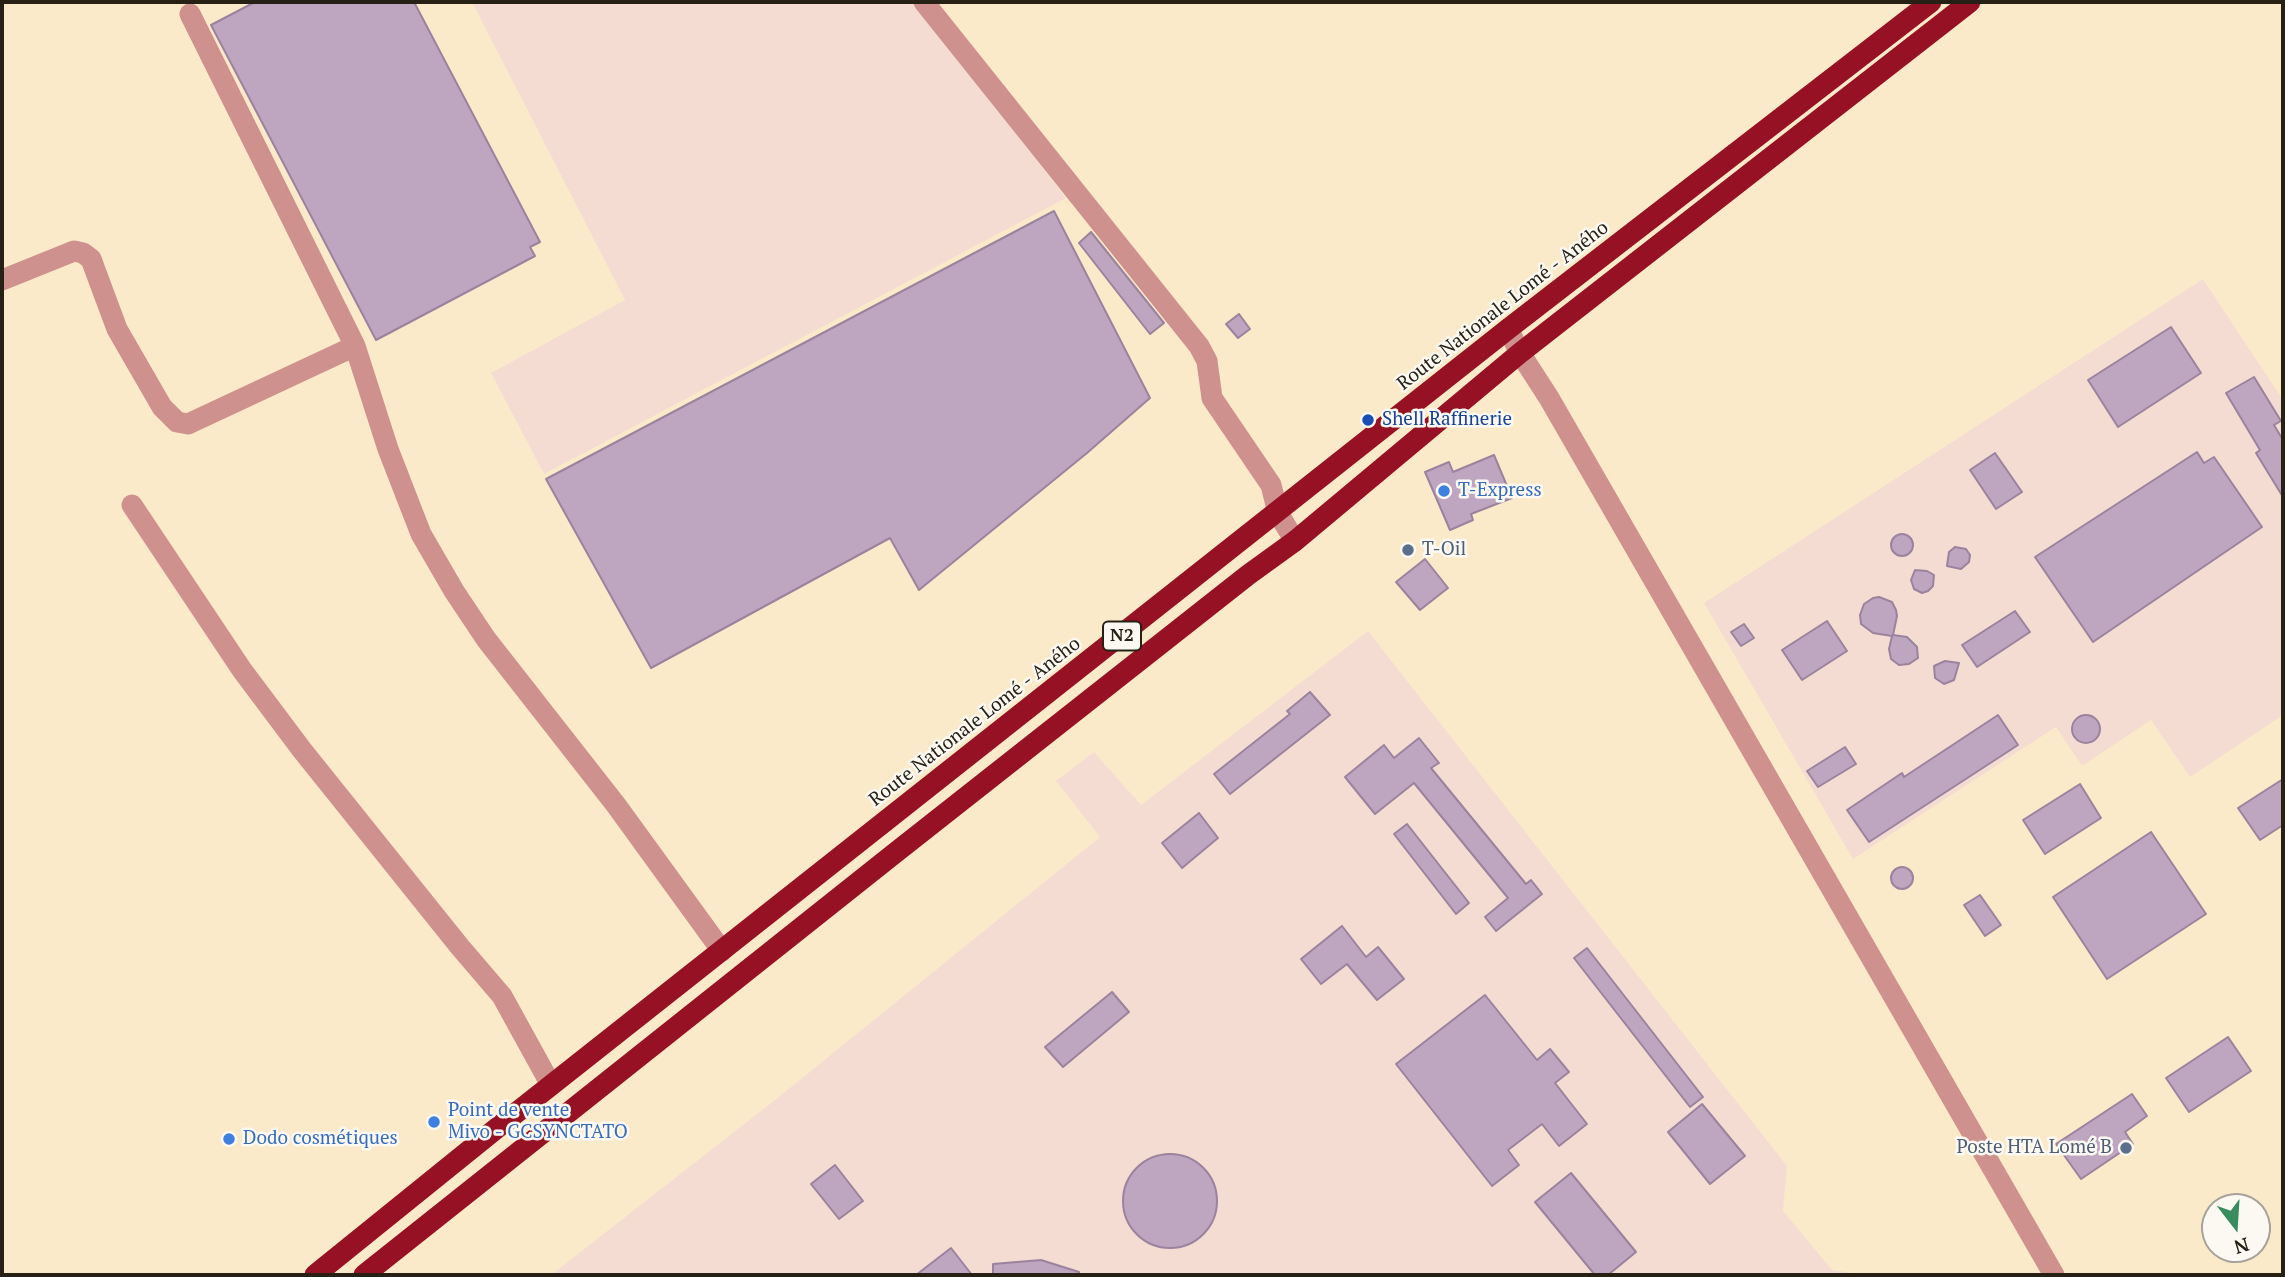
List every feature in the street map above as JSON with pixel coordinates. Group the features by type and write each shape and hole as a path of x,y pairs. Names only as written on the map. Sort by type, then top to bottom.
{"highway":[{"name":"Route Nationale Lomé - Aného","path":"316,1275 551,1085 1508,329 1931,2"},
{"name":"N2","path":"363,1275 895,853 1295,541 1520,354 1970,2"}],"street":[{"path":"924,2 1199,346 1207,361 1212,398 1271,485 1278,513 1295,541"},
{"path":"190,14 355,346 388,449 421,534 486,639 616,805 722,951"},
{"path":"2,280 74,251 91,259 117,329 162,407 177,422 188,424 209,416 355,346"},
{"path":"1508,329 1520,354 1549,398 2054,1275"},
{"path":"132,505 242,670 287,730 502,996 551,1085"}],"shaded area":[{"path":"472,2 915,2 1066,198 544,474 491,373 625,300"},
{"path":"2203,279 2283,400 2283,715 2190,777 2151,720 2082,766 2056,727 1853,859 1704,603"},
{"path":"1368,631 1787,1166 1783,1211 1832,1270 1866,1275 551,1275 780,1096 1100,837 1056,781 1094,752 1141,805"}],"building":[{"path":"255,2 414,2 540,242 530,247 535,256 376,340 211,25"},
{"path":"1054,211 1150,398 919,590 890,538 651,668 546,479"},
{"path":"1091,232 1164,323 1150,334 1079,243"},
{"path":"1239,314 1250,329 1238,338 1226,324"},
{"path":"2171,327 2201,373 2118,427 2088,380"},
{"path":"2254,377 2281,421 2274,425 2283,440 2283,497 2256,453 2260,450 2226,393"},
{"path":"2197,452 2204,463 2214,457 2262,527 2093,642 2035,557"},
{"path":"1995,453 2022,492 1996,509 1970,470"},
{"path":"1494,455 1512,498 1471,514 1473,520 1450,530 1425,472 1449,462 1453,472"},
{"path":"1902,534 1910,537 1913,545 1910,553 1902,556 1894,553 1891,545 1894,537"},
{"path":"1955,547 1966,549 1970,555 1969,562 1961,569 1947,566 1949,552"},
{"path":"1425,559 1448,588 1420,610 1396,582"},
{"path":"1915,570 1934,575 1933,586 1928,591 1922,593 1914,589 1911,580"},
{"path":"1879,597 1892,602 1896,610 1893,635 1907,637 1917,647 1918,658 1909,664 1899,665 1891,659 1889,649 1892,636 1873,633 1861,624 1860,615 1864,604"},
{"path":"2015,611 2030,632 1977,667 1962,645"},
{"path":"1827,621 1847,651 1802,680 1782,650"},
{"path":"1744,624 1754,638 1741,646 1731,632"},
{"path":"1945,661 1959,663 1954,680 1944,684 1935,678 1934,666"},
{"path":"1310,692 1330,715 1230,794 1214,774 1290,714 1287,711"},
{"path":"1998,715 2018,745 1869,842 1847,810 1902,773 1904,777"},
{"path":"2086,715 2096,719 2100,729 2096,739 2086,743 2076,739 2072,729 2076,719"},
{"path":"1419,738 1439,763 1431,768 1526,884 1531,880 1542,894 1496,931 1485,917 1508,898 1414,783 1375,814 1345,777 1384,745 1394,758"},
{"path":"1845,747 1856,764 1818,787 1807,771"},
{"path":"2283,779 2283,825 2260,840 2238,808"},
{"path":"2080,784 2101,818 2045,854 2023,820"},
{"path":"1199,813 1218,838 1182,868 1162,843"},
{"path":"1407,824 1469,903 1456,914 1394,834"},
{"path":"2151,832 2206,914 2107,979 2053,897"},
{"path":"1902,867 1910,870 1913,878 1910,886 1902,889 1894,886 1891,878 1894,870"},
{"path":"1980,895 2001,925 1985,936 1964,905"},
{"path":"1342,926 1366,957 1378,947 1404,979 1377,1000 1347,964 1321,984 1301,959"},
{"path":"1587,948 1703,1097 1690,1107 1574,958"},
{"path":"1112,992 1129,1012 1063,1067 1045,1047"},
{"path":"1485,995 1537,1060 1550,1049 1569,1072 1555,1083 1587,1124 1559,1146 1542,1124 1508,1150 1519,1165 1492,1186 1396,1064"},
{"path":"2228,1037 2251,1071 2189,1112 2166,1078"},
{"path":"2132,1094 2147,1116 2125,1132 2133,1144 2081,1179 2056,1144"},
{"path":"1702,1104 1745,1156 1710,1184 1668,1132"},
{"path":"1170,1154 1188,1158 1203,1168 1213,1183 1217,1201 1213,1219 1203,1234 1188,1244 1170,1248 1152,1244 1137,1234 1127,1219 1123,1201 1127,1183 1137,1168 1152,1158"},
{"path":"835,1165 863,1201 839,1219 811,1184"},
{"path":"1571,1173 1636,1252 1608,1275 1595,1275 1535,1202"},
{"path":"951,1248 972,1275 916,1275"},
{"path":"1041,1260 1079,1272 1079,1275 993,1275 993,1264"}],"place":[{"name":"Shell Raffinerie","path":"1368,420"},
{"name":"T-Express","path":"1444,491"},
{"name":"T-Oil","path":"1408,550"},
{"name":"Point de vente Mivo - GCSYNCTATO","path":"434,1122"},
{"name":"Dodo cosmétiques","path":"229,1139"},
{"name":"Poste HTA Lomé B","path":"2126,1148"}]}
